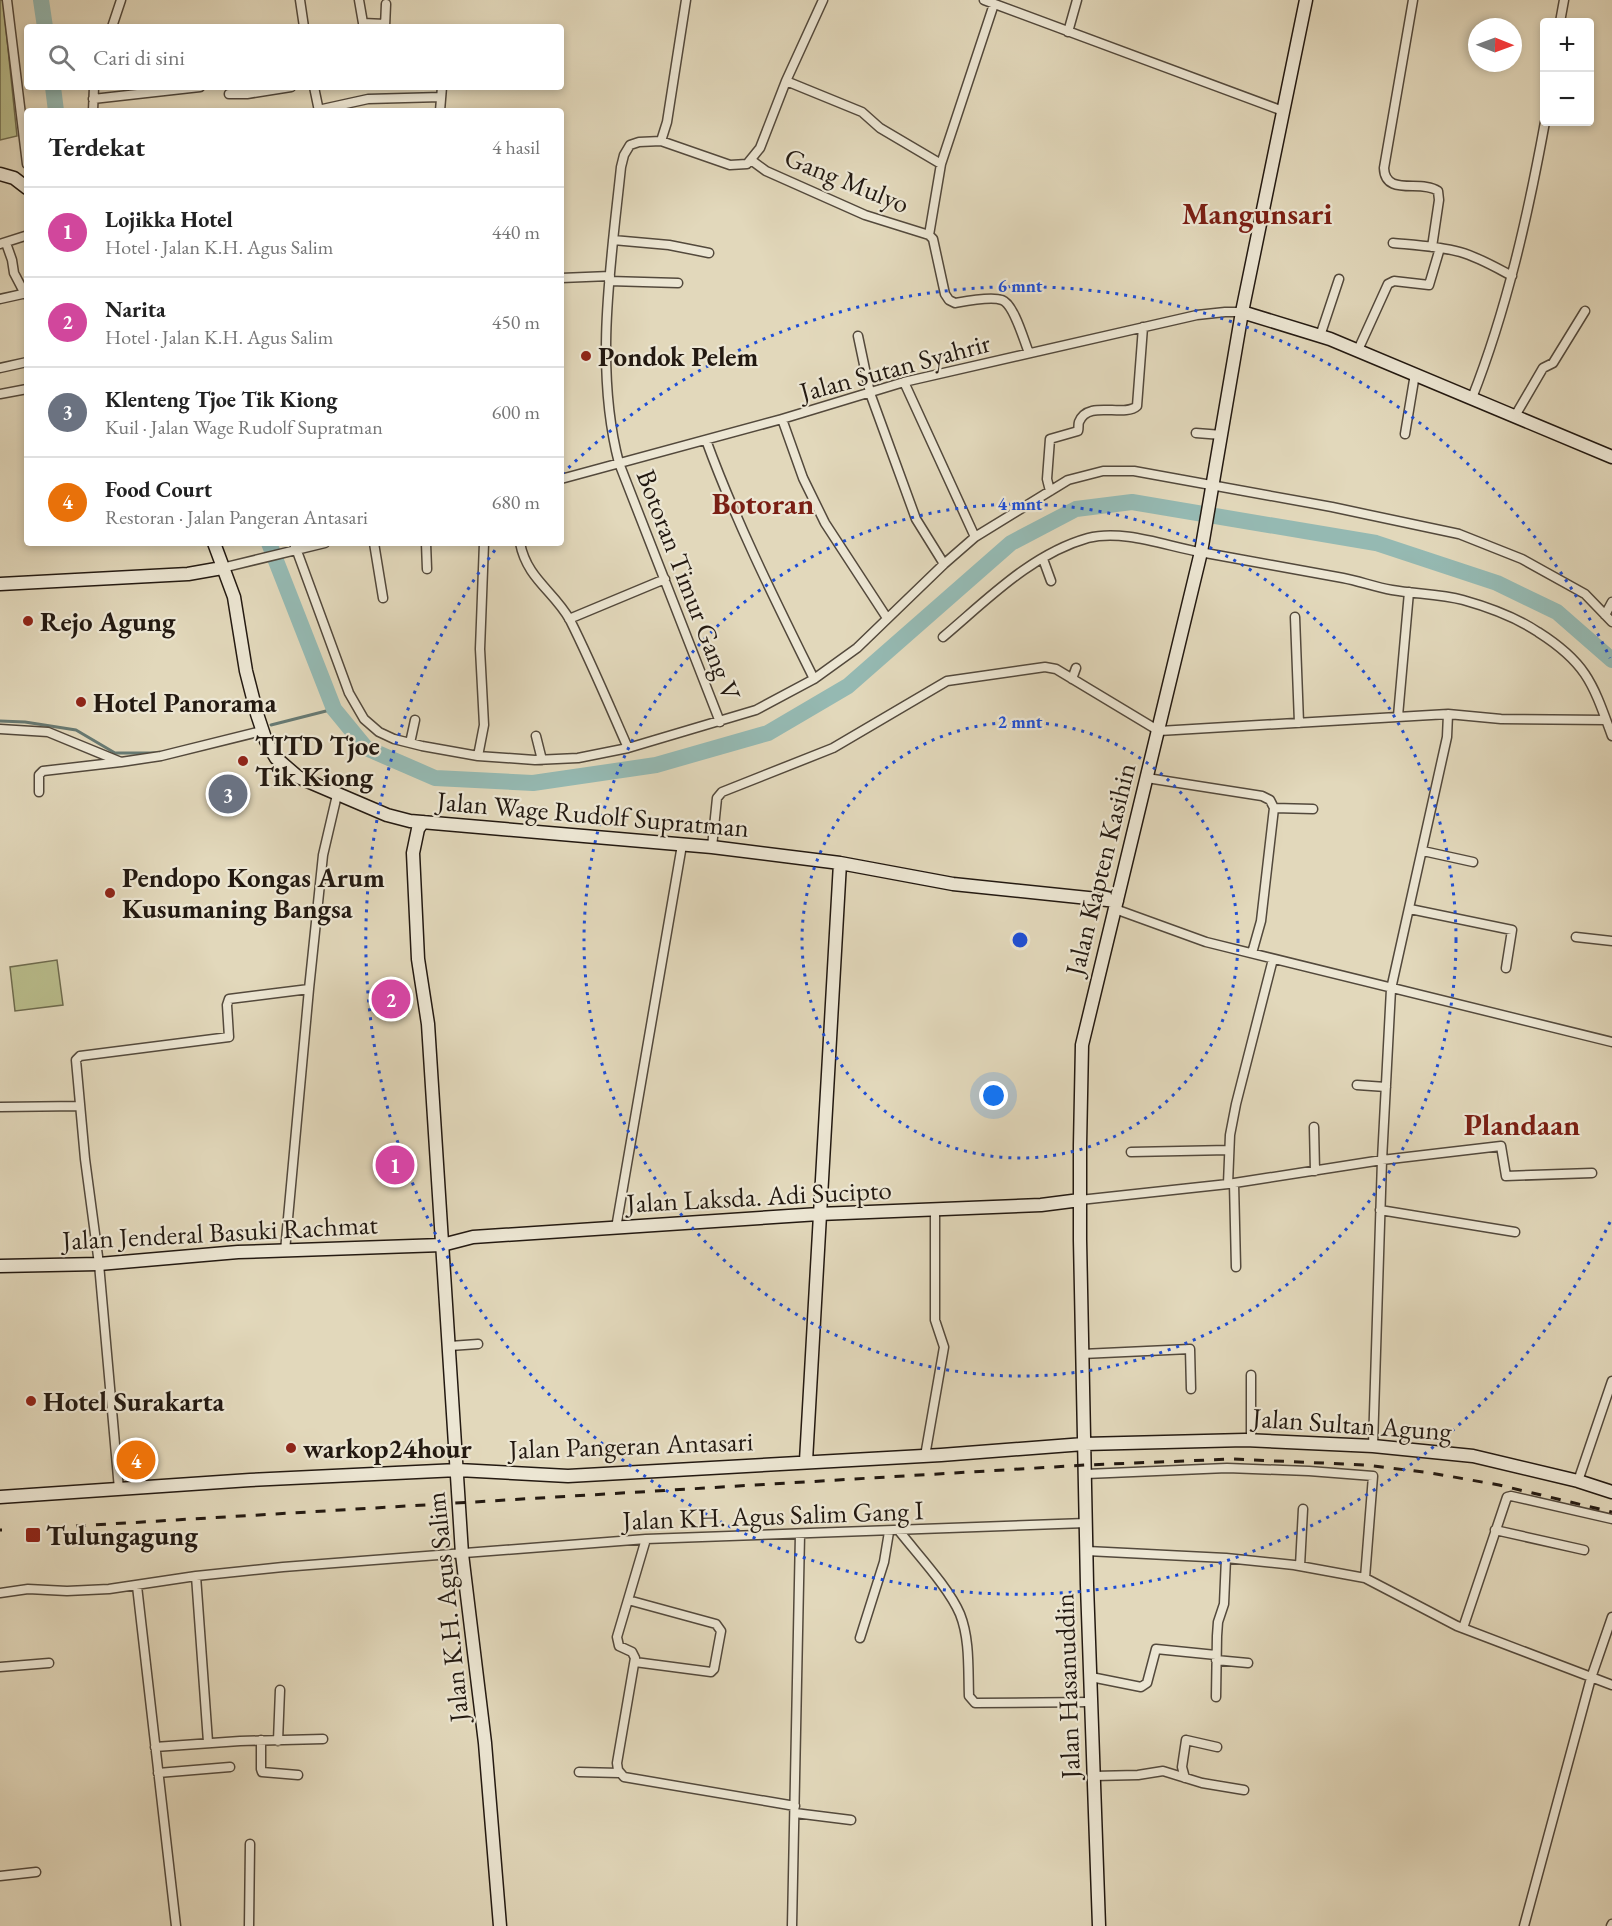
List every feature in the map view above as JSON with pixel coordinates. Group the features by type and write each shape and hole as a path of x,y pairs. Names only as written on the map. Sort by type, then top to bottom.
{"main road":[{"name":"Jalan Kapten Kasihin","path":"1084,1444 1080,1200 1082,1045 1201,551 1242,312 1306,0"},
{"path":"0,174 14,178 24,186"},
{"path":"1242,312 1358,350 1612,457"},
{"name":"Jalan Wage Rudolf Supratman","path":"215,546 234,597 246,671 262,731 276,758 298,777 387,815 423,822 712,847 840,863 937,882 1116,905"},
{"path":"0,584 188,574 222,568"},
{"name":"Jalan K.H. Agus Salim","path":"423,822 416,835 413,853 418,959 429,1036 462,1554 485,1743 500,1926"},
{"path":"806,1461 840,863"},
{"name":"Jalan Laksda. Adi Sucipto","path":"442,1245 473,1237 819,1214 1041,1205 1080,1200"},
{"name":"Jalan Jenderal Basuki Rachmat","path":"0,1266 99,1264 238,1252 442,1245"},
{"name":"Jalan Sultan Agung","path":"1084,1444 1251,1441 1373,1446 1473,1456 1578,1481 1612,1492"},
{"name":"Jalan Pangeran Antasari","path":"0,1497 458,1470 568,1476 925,1456 1084,1444"},
{"name":"Jalan Hasanuddin","path":"1084,1444 1099,1926"}],"street":[{"path":"7,0 24,139"},
{"path":"113,24 120,0"},
{"path":"300,0 304,24"},
{"path":"359,0 364,24"},
{"path":"686,0 667,122 661,141 730,165 749,162 760,148 786,81 823,0"},
{"path":"984,0 1283,111"},
{"path":"1068,32 1077,0"},
{"path":"1358,350 1388,284 1394,281 1429,285 1436,247 1438,191 1431,188 1394,184 1384,176 1413,0"},
{"path":"1561,18 1564,0"},
{"path":"385,24 386,4"},
{"path":"994,4 942,164 929,235 933,239 945,294 949,300 955,303 1003,300 1011,307 1029,353"},
{"path":"786,81 862,112 880,128 942,164"},
{"path":"93,108 94,90"},
{"path":"93,99 174,90"},
{"path":"229,94 272,90"},
{"path":"315,90 318,108"},
{"path":"382,90 382,98"},
{"path":"440,108 442,90"},
{"path":"331,108 382,98 441,97"},
{"path":"1472,398 1512,276 1544,126"},
{"name":"Botoran Timur Gang V","path":"661,141 630,145 624,155 609,278 607,379 613,439 619,463 720,722"},
{"name":"Gang Mulyo","path":"749,162 865,215 929,235"},
{"path":"24,236 3,244 12,260 14,273 24,290"},
{"path":"614,240 669,245 709,254"},
{"path":"1393,243 1436,247 1472,256 1512,276"},
{"path":"564,278 609,278 678,283"},
{"path":"1320,336 1339,279"},
{"path":"0,299 24,294"},
{"path":"1515,416 1543,368 1553,363 1585,311"},
{"name":"Jalan Sutan Syahrir","path":"564,478 782,419 904,382 1197,315 1242,312"},
{"path":"1050,491 1047,479 1050,439 1078,431 1079,421 1085,414 1102,408 1128,411 1137,406 1143,327"},
{"path":"858,336 870,393 916,519 944,564"},
{"path":"0,368 24,363"},
{"path":"1405,434 1415,374"},
{"path":"904,382 975,537"},
{"path":"0,394 24,390"},
{"path":"782,419 803,478 825,523 887,618"},
{"path":"1196,433 1222,435"},
{"path":"706,440 725,492 755,561 814,679"},
{"path":"222,568 295,548 357,709 364,719 379,732 410,743 478,756 542,760 578,758 628,748 756,710 814,679 857,648 975,537 1068,480 1103,471 1134,471 1213,490 1332,507 1459,534 1522,559 1585,594 1609,618"},
{"path":"943,637 1005,585 1063,547 1090,537 1116,536 1160,542 1409,592 1462,600 1493,610 1536,630 1562,649 1585,671 1612,736"},
{"path":"374,546 383,598"},
{"path":"426,546 427,569"},
{"path":"478,756 484,725 480,649 484,546"},
{"path":"521,546 526,564 533,576 569,619 628,748"},
{"path":"1043,559 1051,581"},
{"path":"569,619 664,579"},
{"path":"1398,716 1409,592"},
{"path":"1609,618 1612,602"},
{"path":"1295,617 1299,723"},
{"path":"712,847 717,798 722,792 833,748 947,681 1045,667 1056,669 1159,731 1448,714 1501,719 1606,720"},
{"path":"1072,679 1076,668"},
{"path":"1373,1446 1380,1210 1391,989 1448,736 1448,714"},
{"path":"410,743 415,720"},
{"path":"0,729 48,732 121,762"},
{"path":"39,792 39,775 43,771 89,767 160,756 262,731"},
{"path":"536,736 542,760"},
{"path":"1147,778 1262,796 1270,800 1274,808 1261,921 1252,953"},
{"path":"285,1251 323,855 337,795"},
{"path":"1274,808 1313,809"},
{"path":"616,1228 682,845"},
{"path":"1423,851 1473,862"},
{"path":"1116,905 1206,942 1612,1042"},
{"path":"1410,909 1512,930 1506,968"},
{"path":"1576,937 1612,941"},
{"path":"1236,1267 1230,1135 1242,1073 1273,959"},
{"path":"119,1489 99,1264 85,1159 76,1062 78,1057 229,1037 227,1005 229,999 309,989"},
{"path":"1357,1085 1386,1087"},
{"path":"0,1107 80,1106"},
{"path":"1314,1127 1315,1171"},
{"path":"1080,1200 1231,1183 1382,1160 1501,1146 1506,1176 1592,1173"},
{"path":"1131,1152 1229,1150"},
{"path":"925,1456 944,1347 935,1320 935,1210"},
{"path":"1380,1210 1515,1232"},
{"path":"450,1346 478,1344"},
{"path":"1082,1354 1190,1349 1191,1389"},
{"path":"1251,1375 1251,1441"},
{"path":"1578,1481 1612,1381"},
{"path":"1086,1473 1227,1468 1373,1476 1365,1578"},
{"path":"1456,1625 1495,1530 1505,1499 1511,1496 1612,1519"},
{"path":"1300,1566 1303,1509"},
{"name":"Jalan KH. Agus Salim Gang I","path":"0,1593 28,1589 67,1591 109,1589 196,1576 646,1539 900,1532 1086,1523"},
{"path":"1495,1530 1584,1550"},
{"path":"860,1638 884,1562 888,1532"},
{"path":"900,1532 951,1598 960,1614 968,1656 971,1700 975,1703 1092,1702"},
{"path":"792,1926 800,1534"},
{"path":"619,1773 617,1762 635,1654 619,1646 617,1642 646,1539"},
{"path":"1087,1551 1226,1558 1300,1566 1365,1578 1456,1625 1612,1685"},
{"path":"1216,1697 1218,1622 1226,1590 1226,1558"},
{"path":"196,1576 208,1743"},
{"path":"137,1586 176,1926"},
{"path":"628,1600 716,1624 722,1631 714,1670 711,1672 635,1662"},
{"path":"1524,1926 1592,1678 1612,1617"},
{"path":"1091,1677 1141,1687 1147,1683 1156,1649 1248,1663"},
{"path":"0,1668 50,1663"},
{"path":"278,1741 280,1689"},
{"path":"155,1747 261,1740 323,1739"},
{"path":"261,1740 262,1772 298,1775"},
{"path":"1185,1778 1182,1767 1186,1740 1217,1747"},
{"path":"158,1773 230,1767"},
{"path":"579,1772 619,1773 624,1777 851,1820"},
{"path":"1094,1776 1163,1772 1244,1790"},
{"path":"249,1926 250,1844"},
{"path":"0,1876 36,1872"}],"green space":[{"path":"0,0 3,0 17,136 0,140"},
{"path":"57,960 63,1005 15,1011 10,967"}],"waterway":[{"path":"41,0 45,24"},
{"path":"53,90 56,108"},
{"path":"270,546 334,709 366,748 435,778 533,783 656,765 768,733 848,686 1011,543 1076,509 1132,502 1376,543 1497,583 1557,612 1612,660"},
{"path":"271,725 334,709"},
{"path":"0,721 25,722 76,730 115,753 158,753"}],"railway":[{"path":"76,1526 1086,1465 1232,1459 1366,1465 1431,1473 1499,1485 1612,1512"}],"place":[{"name":"Pondok Pelem","path":"586,356"},
{"name":"Rejo Agung","path":"28,621"},
{"name":"Hotel Panorama","path":"81,702"},
{"name":"TITD Tjoe Tik Kiong","path":"243,761"},
{"name":"Klenteng Tjoe Tik Kiong","path":"228,794"},
{"name":"Pendopo Kongas Arum Kusumaning Bangsa","path":"110,893"},
{"name":"Narita","path":"391,999"},
{"name":"Lojikka Hotel","path":"395,1165"},
{"name":"Hotel Surakarta","path":"31,1401"},
{"name":"warkop24hour","path":"291,1448"},
{"name":"Food Court","path":"136,1460"},
{"name":"Tulungagung","path":"33,1535"}],"district":[{"name":"Mangunsari","path":"1257,213"},
{"name":"Botoran","path":"763,503"},
{"name":"Plandaan","path":"1522,1124"}]}
